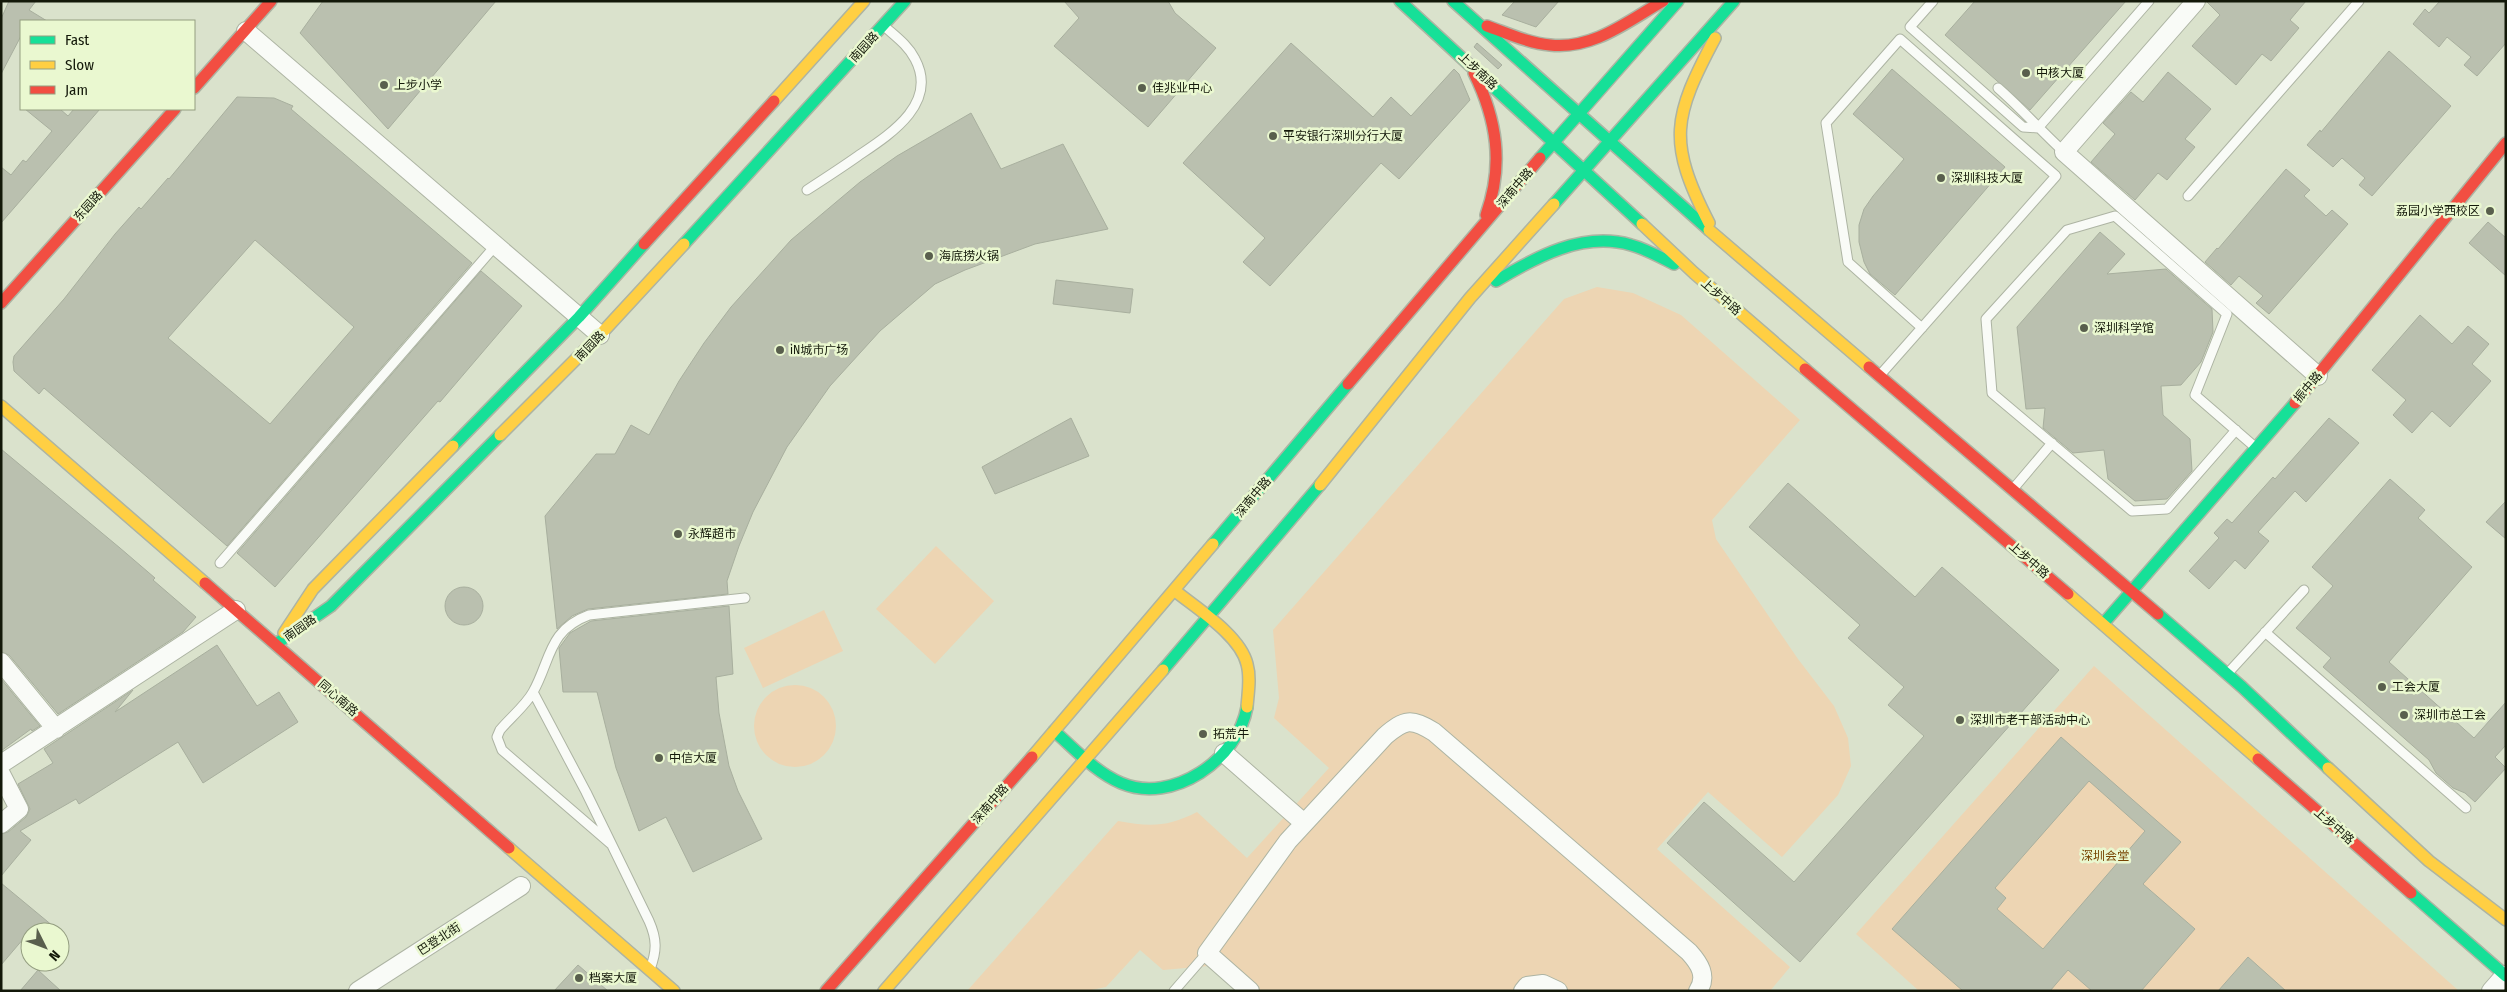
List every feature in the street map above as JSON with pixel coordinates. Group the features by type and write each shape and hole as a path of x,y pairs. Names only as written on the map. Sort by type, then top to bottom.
{"main road":[{"path":"195,87 271,1"},
{"name":"南园路","path":"276,644 313,589 579,317 864,1"},
{"name":"南园路","path":"276,644 332,606 600,336 905,1"},
{"name":"上步南路","path":"1400,1 1555,142"},
{"path":"1453,1 1715,235 2131,592 2175,626 2228,672 2419,852 2506,920"},
{"path":"1479,23 1552,45 1574,44 1608,33 1663,1"},
{"name":"深南中路","path":"826,991 1054,731 1472,239 1678,1"},
{"path":"884,991 1208,619 1344,456 1470,298 1585,171 1733,2"},
{"path":"1715,235 1689,181 1683,161 1680,123 1685,99 1691,85 1733,2"},
{"path":"1462,56 1478,80 1490,107 1499,159 1496,190 1492,203 1472,239"},
{"name":"东园路","path":"1,303 175,110"},
{"name":"上步中路","path":"1555,142 1694,273 2506,975"},
{"name":"振中路","path":"2102,624 2318,376 2506,143"},
{"path":"1470,298 1526,263 1575,244 1597,241 1624,243 1694,273"},
{"name":"同心南路","path":"1,406 674,991"},
{"path":"1054,731 1119,782 1131,786 1149,788 1168,786 1185,781 1200,774 1224,753 1234,740 1246,713 1249,677 1246,661 1240,650 1174,590"}],"street":[{"path":"2196,1 2064,152 2318,376"},
{"path":"246,31 600,336"},
{"path":"1,764 236,610"},
{"path":"1,662 56,729"},
{"path":"1250,991 1207,953 1288,841 1385,736 1397,726 1408,721 1420,724 1441,738 1689,952 1699,963 1703,973 1701,986 1698,991"},
{"path":"1224,753 1304,823"},
{"path":"1,774 19,808 1,824"},
{"name":"巴登北街","path":"358,991 520,886"},
{"path":"2491,991 2506,975"},
{"path":"1523,991 1528,986 1543,984 1558,991"}],"lane":[{"path":"1933,1 1910,27 2023,127 2038,128"},
{"path":"2038,128 2149,1"},
{"path":"2188,196 2359,1"},
{"path":"807,190 893,132 907,118 916,103 921,88 920,72 915,59 907,47 883,26"},
{"path":"1880,375 1922,328 2056,176 1900,39 1826,123 1848,262 1922,328"},
{"path":"1998,88 2027,114 2038,128 2064,152"},
{"path":"2236,430 2167,509 2132,511 1992,393 1986,319 2067,230 2116,216 2227,314 2196,396 2236,430 2257,448"},
{"path":"220,563 496,246"},
{"path":"2013,490 2052,443"},
{"path":"2228,672 2304,590"},
{"path":"611,844 509,756 498,744 497,737 500,730 533,692 550,648 569,626 578,619 589,615 745,598"},
{"path":"2265,632 2466,808"},
{"path":"533,692 654,932 655,955 650,970"},
{"path":"1174,991 1207,953"}],"green space":[{"path":"1597,287 1633,293 1681,315 1800,420 1712,520 1716,539 1798,659 1834,706 1848,738 1851,766 1838,795 1782,857 1708,792 1657,849 1790,967 1770,991 1237,991 1208,966 1163,970 1140,950 1106,987 1086,991 967,991 1118,821 1149,825 1168,823 1197,812 1247,858 1329,768 1274,718 1279,698 1273,630 1564,299"},
{"path":"936,546 994,601 935,664 876,609"},
{"path":"824,610 843,651 763,688 744,648"},
{"name":"深圳会堂","path":"2094,666 2459,991 1919,991 1856,934"},
{"path":"795,685 811,688 824,697 833,710 836,726 833,742 824,755 811,764 795,767 779,764 766,755 757,742 754,726 757,710 766,697 779,688"}],"building":[{"path":"9,1 36,1 29,10 45,20 20,20 20,38 1,74 1,19"},
{"name":"上步小学","path":"323,1 496,1 388,129 300,33"},
{"name":"佳兆业中心","path":"1064,1 1168,1 1175,13 1216,48 1148,127 1054,46 1079,18"},
{"path":"1515,1 1559,1 1536,27 1502,15"},
{"name":"中核大厦","path":"1975,1 2126,1 2030,110 1945,35"},
{"path":"2206,1 2306,1 2290,20 2299,28 2271,61 2262,54 2236,85 2192,46 2220,15"},
{"path":"2440,1 2506,1 2506,43 2477,76 2464,65 2471,57 2447,37 2439,47 2413,24 2425,9 2429,13"},
{"path":"1291,43 1373,117 1391,97 1411,116 1454,69 1459,74 1470,100 1399,179 1381,163 1270,286 1243,262 1265,238 1183,163"},
{"path":"1477,43 1502,65 1498,69 1474,47"},
{"path":"2389,51 2451,106 2372,196 2359,185 2365,178 2342,158 2333,167 2307,145 2320,130 2321,132"},
{"name":"深圳科技大厦","path":"1892,69 2005,167 1895,295 1870,274 1864,262 1859,242 1859,225 1864,209 1904,159 1853,114"},
{"path":"2168,72 2211,109 2185,139 2195,147 2167,180 2158,173 2135,200 2091,162 2115,134 2103,123 2131,92 2143,102"},
{"path":"237,97 274,98 293,106 291,109 472,263 227,546 44,388 39,394 14,371 14,356 64,299 115,234 139,207 141,209 169,179","holes":["255,240 354,327 270,424 168,338"]},
{"path":"26,110 61,110 68,116 73,110 99,110 1,223 1,167 11,175 23,160 26,162 52,131"},
{"name":"iN城市广场","path":"971,113 1001,169 1063,144 1108,229 1035,244 965,270 935,284 880,331 830,386 787,447 753,512 739,546 727,581 728,594 588,609 572,616 557,629 545,516 596,454 615,454 631,425 649,435 679,381 704,343 731,307 791,240 860,182 897,156"},
{"path":"2286,169 2310,190 2304,196 2326,216 2332,210 2348,224 2269,314 2256,303 2263,296 2239,276 2231,285 2205,262"},
{"path":"2488,222 2506,238 2506,276 2469,243"},
{"path":"2100,232 2125,254 2107,274 2166,269 2212,309 2213,332 2201,362 2181,385 2161,386 2163,415 2190,439 2192,471 2167,499 2135,501 2108,479 2104,450 2073,453 2043,428 2045,408 2026,409 2017,327"},
{"path":"481,271 522,306 440,402 438,401 275,587 237,553"},
{"path":"1056,280 1133,289 1130,313 1053,304"},
{"path":"2420,315 2452,344 2468,326 2489,344 2472,364 2491,381 2450,427 2432,411 2412,433 2393,415 2406,400 2372,370"},
{"path":"1071,418 1089,456 995,494 982,467"},
{"path":"2329,418 2359,443 2306,502 2295,491 2258,532 2269,541 2245,569 2235,560 2209,589 2189,571 2219,538 2214,533 2227,519 2232,523 2273,477 2275,479"},
{"path":"1,449 155,578 153,580 196,617 183,632 58,714 9,655 1,652"},
{"path":"2390,479 2425,510 2418,518 2472,567 2389,662 2474,738 2506,702 2506,745 2495,757 2506,768 2475,802 2465,793 2453,788 2436,773 2429,760 2323,667 2331,658 2296,628 2333,586 2312,567"},
{"name":"深圳市老干部活动中心","path":"1788,483 1915,597 1942,567 2059,670 1800,962 1667,843 1704,802 1794,882 1924,736 1888,705 1904,687 1848,638 1860,625 1749,527"},
{"path":"2506,501 2506,539 2486,522"},
{"path":"464,587 478,592 483,606 478,620 464,625 450,620 445,606 450,592"},
{"path":"729,606 733,674 716,677 719,713 729,766 738,791 762,839 693,872 666,817 639,831 616,768 597,692 563,692 559,648 570,633 591,621"},
{"path":"217,645 257,706 279,692 298,722 203,783 178,742 79,804 76,799 20,831 31,840 1,876 1,834 8,832 26,817 30,809 18,784 53,763 44,749 133,690 115,712"},
{"path":"1,679 40,726 32,731 31,729 1,751"},
{"path":"2061,737 2181,842 2143,884 2195,929 2141,991 2092,991 2068,970 2050,991 1963,991 1892,929","holes":["2089,781 2145,831 2043,949 1997,909 2006,898 1995,888"]},
{"path":"1,883 48,922 20,922 20,943 1,965"},
{"path":"2248,957 2286,991 2218,991"},
{"name":"档案大厦","path":"578,965 608,991 554,991"},
{"path":"36,972 40,972 61,991 20,991"}],"traffic: fast":[{"path":"684,244 905,1"},
{"path":"1400,1 1642,224"},
{"path":"1453,1 1709,230"},
{"path":"1540,158 1678,1"},
{"path":"1554,204 1734,1"},
{"path":"1496,281 1544,255 1578,244 1595,241 1631,245 1674,264"},
{"path":"453,446 579,317 644,244"},
{"path":"1213,544 1348,384"},
{"path":"2103,624 2295,403"},
{"path":"276,644 331,606 500,435"},
{"path":"1163,670 1320,485"},
{"path":"2158,614 2242,687 2328,768"},
{"path":"1054,731 1086,760 1103,773 1121,783 1141,788 1161,788 1181,782 1200,773 1217,760 1231,744 1241,726 1247,707"},
{"path":"2411,893 2506,976"}],"traffic: slow":[{"path":"774,101 864,1"},
{"path":"1709,223 1686,171 1681,149 1680,129 1690,89 1715,38"},
{"path":"1320,485 1470,298 1554,204"},
{"path":"1642,224 1694,273 1805,369"},
{"path":"1709,230 1869,367"},
{"path":"500,435 600,335 684,244"},
{"path":"1,406 205,583"},
{"path":"284,633 313,589 453,446"},
{"path":"1032,757 1213,544"},
{"path":"1174,590 1227,633 1243,653 1249,675 1247,707"},
{"path":"2068,594 2258,759"},
{"path":"884,991 1163,670"},
{"path":"2328,768 2429,861 2506,920"},
{"path":"509,848 674,991"}],"traffic: jam":[{"path":"195,87 271,1"},
{"path":"1487,26 1534,42 1550,45 1581,43 1610,32 1663,1"},
{"path":"1474,73 1488,108 1493,125 1495,143 1495,178 1486,215"},
{"path":"644,244 774,101"},
{"path":"1,303 174,110"},
{"path":"2295,403 2506,143"},
{"path":"1348,384 1540,158"},
{"path":"1869,367 2158,614"},
{"path":"1805,369 2068,594"},
{"path":"205,583 509,848"},
{"path":"826,991 1032,757"},
{"path":"2258,759 2411,893"}],"place":[{"name":"中核大厦","path":"2026,73"},
{"name":"上步小学","path":"384,85"},
{"name":"佳兆业中心","path":"1142,88"},
{"name":"平安银行深圳分行大厦","path":"1273,136"},
{"name":"深圳科技大厦","path":"1941,178"},
{"name":"荔园小学西校区","path":"2490,211"},
{"name":"海底捞火锅","path":"929,256"},
{"name":"深圳科学馆","path":"2084,328"},
{"name":"iN城市广场","path":"780,350"},
{"name":"永辉超市","path":"678,534"},
{"name":"工会大厦","path":"2382,687"},
{"name":"深圳市总工会","path":"2404,715"},
{"name":"深圳市老干部活动中心","path":"1960,720"},
{"name":"拓荒牛","path":"1203,734"},
{"name":"中信大厦","path":"659,758"},
{"name":"档案大厦","path":"579,978"}]}
